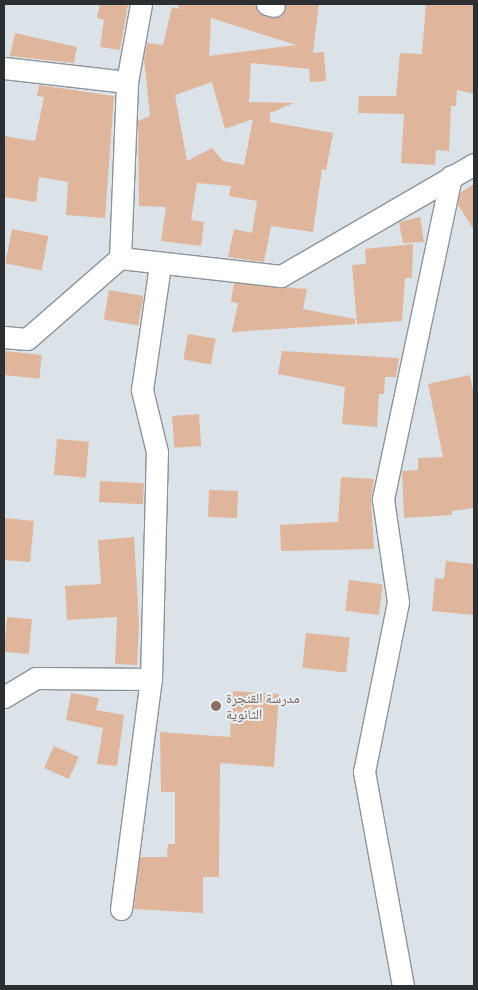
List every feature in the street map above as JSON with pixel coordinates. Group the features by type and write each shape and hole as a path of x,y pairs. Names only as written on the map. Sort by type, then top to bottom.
{"street":[{"path":"4,337 27,339 120,258 127,82 141,4"},
{"path":"4,68 127,82"},
{"path":"120,258 160,265 281,276 474,164"},
{"path":"403,986 364,772 398,602 383,499 451,176"},
{"path":"121,909 151,679 157,452 142,390 160,265"},
{"path":"4,697 36,678 151,679"}],"building":[{"path":"100,4 128,4 120,50 100,47 104,20 97,18"},
{"path":"177,4 255,4 258,13 277,18 283,15 286,4 319,4 313,53 324,52 326,81 310,82 309,69 251,63 249,102 294,103 270,113 270,122 333,133 326,170 322,169 313,232 271,226 264,262 228,257 234,229 252,233 257,201 229,196 231,186 197,183 191,220 204,222 201,246 161,241 166,207 139,206 138,121 150,116 144,59 147,43 163,45 172,7 180,9","holes":["211,18 296,45 209,56","212,82 225,129 253,119 244,165 223,161 212,148 187,161 175,95"]},
{"path":"426,4 474,4 474,94 457,90 456,106 451,106 449,151 436,150 435,165 401,163 404,114 358,113 359,96 396,96 400,53 422,54"},
{"path":"15,33 77,47 74,63 10,56"},
{"path":"39,85 114,96 105,218 66,215 68,182 39,177 36,202 4,197 4,136 35,141 44,97 37,96"},
{"path":"474,184 474,230 458,205 460,193"},
{"path":"420,217 424,242 403,243 399,222"},
{"path":"12,229 48,236 42,270 5,263"},
{"path":"413,244 412,278 405,278 402,321 357,324 352,265 366,264 365,249"},
{"path":"234,283 307,289 303,309 355,319 355,324 232,332 238,303 231,302"},
{"path":"109,290 143,296 138,326 104,320"},
{"path":"188,334 216,339 211,364 183,360"},
{"path":"4,351 42,355 39,379 4,375"},
{"path":"282,351 399,358 396,377 385,377 384,394 379,394 377,427 342,424 345,387 278,374"},
{"path":"470,375 474,395 474,508 452,511 452,515 404,518 402,471 418,470 418,458 443,457 428,384"},
{"path":"199,414 201,446 174,448 172,416"},
{"path":"57,439 89,442 86,478 54,475"},
{"path":"341,477 374,479 371,500 374,549 281,551 280,525 338,522"},
{"path":"100,481 144,483 143,504 99,502"},
{"path":"209,490 238,491 237,518 208,517"},
{"path":"4,518 34,521 30,562 4,560"},
{"path":"134,537 139,624 137,665 115,664 117,617 67,620 65,586 101,584 98,540"},
{"path":"446,561 474,564 474,615 432,611 435,578 444,579"},
{"path":"349,580 383,584 379,615 345,611"},
{"path":"7,617 32,619 29,654 4,652"},
{"path":"306,633 350,638 346,672 302,668"},
{"path":"233,691 279,694 274,767 220,763 219,877 203,877 203,913 134,909 140,857 167,857 168,844 175,844 175,792 161,792 160,732 230,737"},
{"path":"71,693 99,698 96,710 124,715 117,766 97,764 103,728 66,720"},
{"path":"54,746 79,757 69,779 44,768"}],"place":[{"name":"مدرسة القنجرة الثانوية","path":"216,706"}]}
